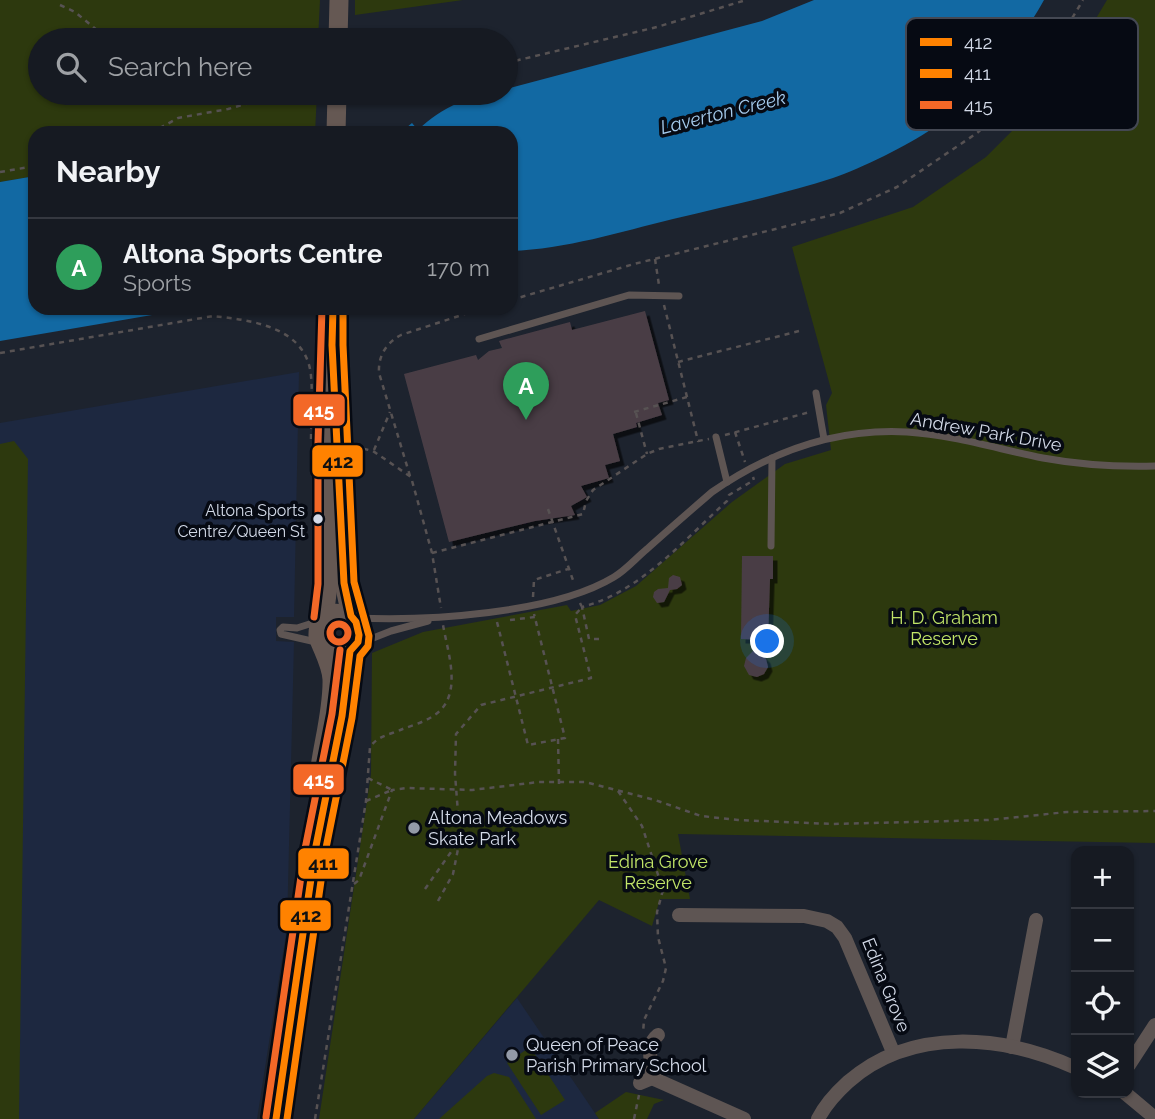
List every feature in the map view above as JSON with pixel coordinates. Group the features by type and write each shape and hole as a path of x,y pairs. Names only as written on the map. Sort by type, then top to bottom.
{"main road":[{"path":"338,28 339,0"},
{"path":"337,105 337,126"},
{"path":"315,851 320,754 329,712 332,678 318,631 324,619 328,584 328,443 333,315"},
{"path":"276,1119 315,851 342,716 352,649 359,635 359,629 351,617 344,583 332,345"},
{"path":"324,619 337,613 351,617"},
{"path":"321,644 326,650 338,654 352,649"}],"street":[{"name":"Edina Grove","path":"679,915 804,916 837,927 845,938 893,1052"},
{"path":"1012,1046 1036,920"},
{"path":"1134,1058 1155,1026"},
{"path":"651,1038 649,1046 653,1063 646,1080 744,1119"},
{"path":"818,1119 839,1090 862,1070 893,1052 923,1044 960,1041 1012,1046 1071,1066"},
{"path":"1131,1098 1155,1118"}],"lane":[{"path":"479,339 629,295 679,296"},
{"path":"816,393 824,439"},
{"name":"Andrew Park Drive","path":"352,649 391,631 442,618 533,605 578,594 615,577 727,482 803,444 840,435 906,432 946,437 1077,464 1107,467 1155,466"},
{"path":"716,437 727,482"},
{"path":"771,546 772,458"},
{"name":"Andrew Park Drive","path":"351,617 374,620 442,618"},
{"path":"321,644 281,635 280,630 283,627 306,626 324,619"}],"path":[{"path":"518,60 657,27 746,0"},
{"path":"1072,18 1083,0"},
{"path":"60,5 75,12 94,28"},
{"path":"164,126 178,118 242,105"},
{"path":"518,298 655,259 839,213 897,187 980,130"},
{"path":"0,172 28,167"},
{"path":"655,259 661,294 698,441"},
{"path":"411,478 379,373 379,363 392,340 458,315"},
{"path":"0,353 213,316 248,320 278,329 306,358 311,374 311,442"},
{"path":"678,362 799,331"},
{"path":"647,454 635,412 687,397"},
{"path":"432,553 583,514 593,489 659,449 820,410"},
{"path":"373,451 390,412"},
{"path":"438,901 453,874 460,839 455,789 456,734 481,705 590,678 575,615 582,607 599,603 631,586 727,501 729,495 754,480 739,449 735,432"},
{"path":"548,509 578,594 589,639 599,639"},
{"path":"533,605 534,580 569,569"},
{"path":"497,622 528,745 565,738 535,617 510,620"},
{"path":"558,739 559,784"},
{"path":"315,1119 366,801 370,747"},
{"path":"368,778 392,790"},
{"path":"366,801 392,790 472,790 539,782 584,782 655,800 701,816 779,822 911,823 988,820 1067,812 1155,811"},
{"path":"352,885 359,880 392,790"},
{"path":"618,791 642,826 663,890 657,912 658,937 666,968 663,981 644,1020 651,1038"},
{"path":"425,889 460,839"},
{"path":"634,1119 646,1080"}],"shaded area":[{"path":"299,372 294,617 276,617 276,641 294,642 287,927 257,1119 0,1119 0,423"},
{"name":"Queen of Peace Parish Primary School","path":"517,998 599,1119 414,1119"}],"green space":[{"path":"0,0 320,0 319,28 28,28 28,105 316,105 315,126 28,126 28,177 0,182"},
{"path":"355,0 463,0 355,15"},
{"name":"H. D. Graham Reserve","path":"1107,0 1155,0 1155,843 678,834 690,899 660,899 652,926 599,900 414,1119 319,1119 371,774 372,653 423,632 567,605 571,611 600,605 636,586 732,502 785,464 831,450 826,405 832,393 792,247 913,207 986,157 1013,130 1138,130 1138,18 1096,18"},
{"path":"14,441 28,459 19,1119 0,1119 0,444"},
{"path":"530,1047 565,1100 541,1115 507,1063"},
{"path":"494,1073 509,1077 536,1119 439,1119 487,1076"},
{"path":"626,1092 664,1100 654,1104 647,1119 599,1119 595,1113"}],"water":[{"name":"Laverton Creek","path":"814,0 1044,0 1033,18 906,18 906,130 930,130 898,149 813,184 572,243 518,251 518,126 423,126 454,105 518,105 518,86 762,21"},
{"path":"28,177 28,315 152,315 0,341 0,182"}],"building":[{"path":"645,311 669,400 658,403 662,415 636,423 637,427 613,434 620,461 605,465 609,478 581,486 587,497 571,506 575,515 535,521 449,542 404,374 476,355 478,360 489,351 502,348 499,341 570,322 572,330"},
{"path":"742,556 773,556 768,640 741,639"},
{"path":"673,575 680,577 682,585 670,590 664,602 657,603 653,597 654,592 668,588 669,578"},
{"path":"756,648 766,659 768,667 764,674 757,677 749,675 744,666 746,658"}],"transit line":[{"name":"415","path":"314,617 318,584 322,315"},
{"name":"412","path":"276,1119 315,851 342,716 350,651 358,642 359,635 356,622 351,616 344,583 333,315"},
{"name":"411","path":"287,1119 325,853 352,718 360,656 368,646 369,636 354,582 343,315"},
{"name":"415","path":"335,624 343,624 348,633 346,640 335,642 330,637 330,629 335,624"},
{"name":"415","path":"266,1117 305,849 332,714 340,650"}],"place":[{"name":"Altona Sports Centre","path":"526,420"},
{"name":"Altona Sports Centre/Queen St","path":"318,519"},
{"name":"Altona Meadows Skate Park","path":"414,828"},
{"name":"Queen of Peace Parish Primary School","path":"512,1055"}],"park label":[{"name":"Edina Grove Reserve","path":"658,872"}]}
